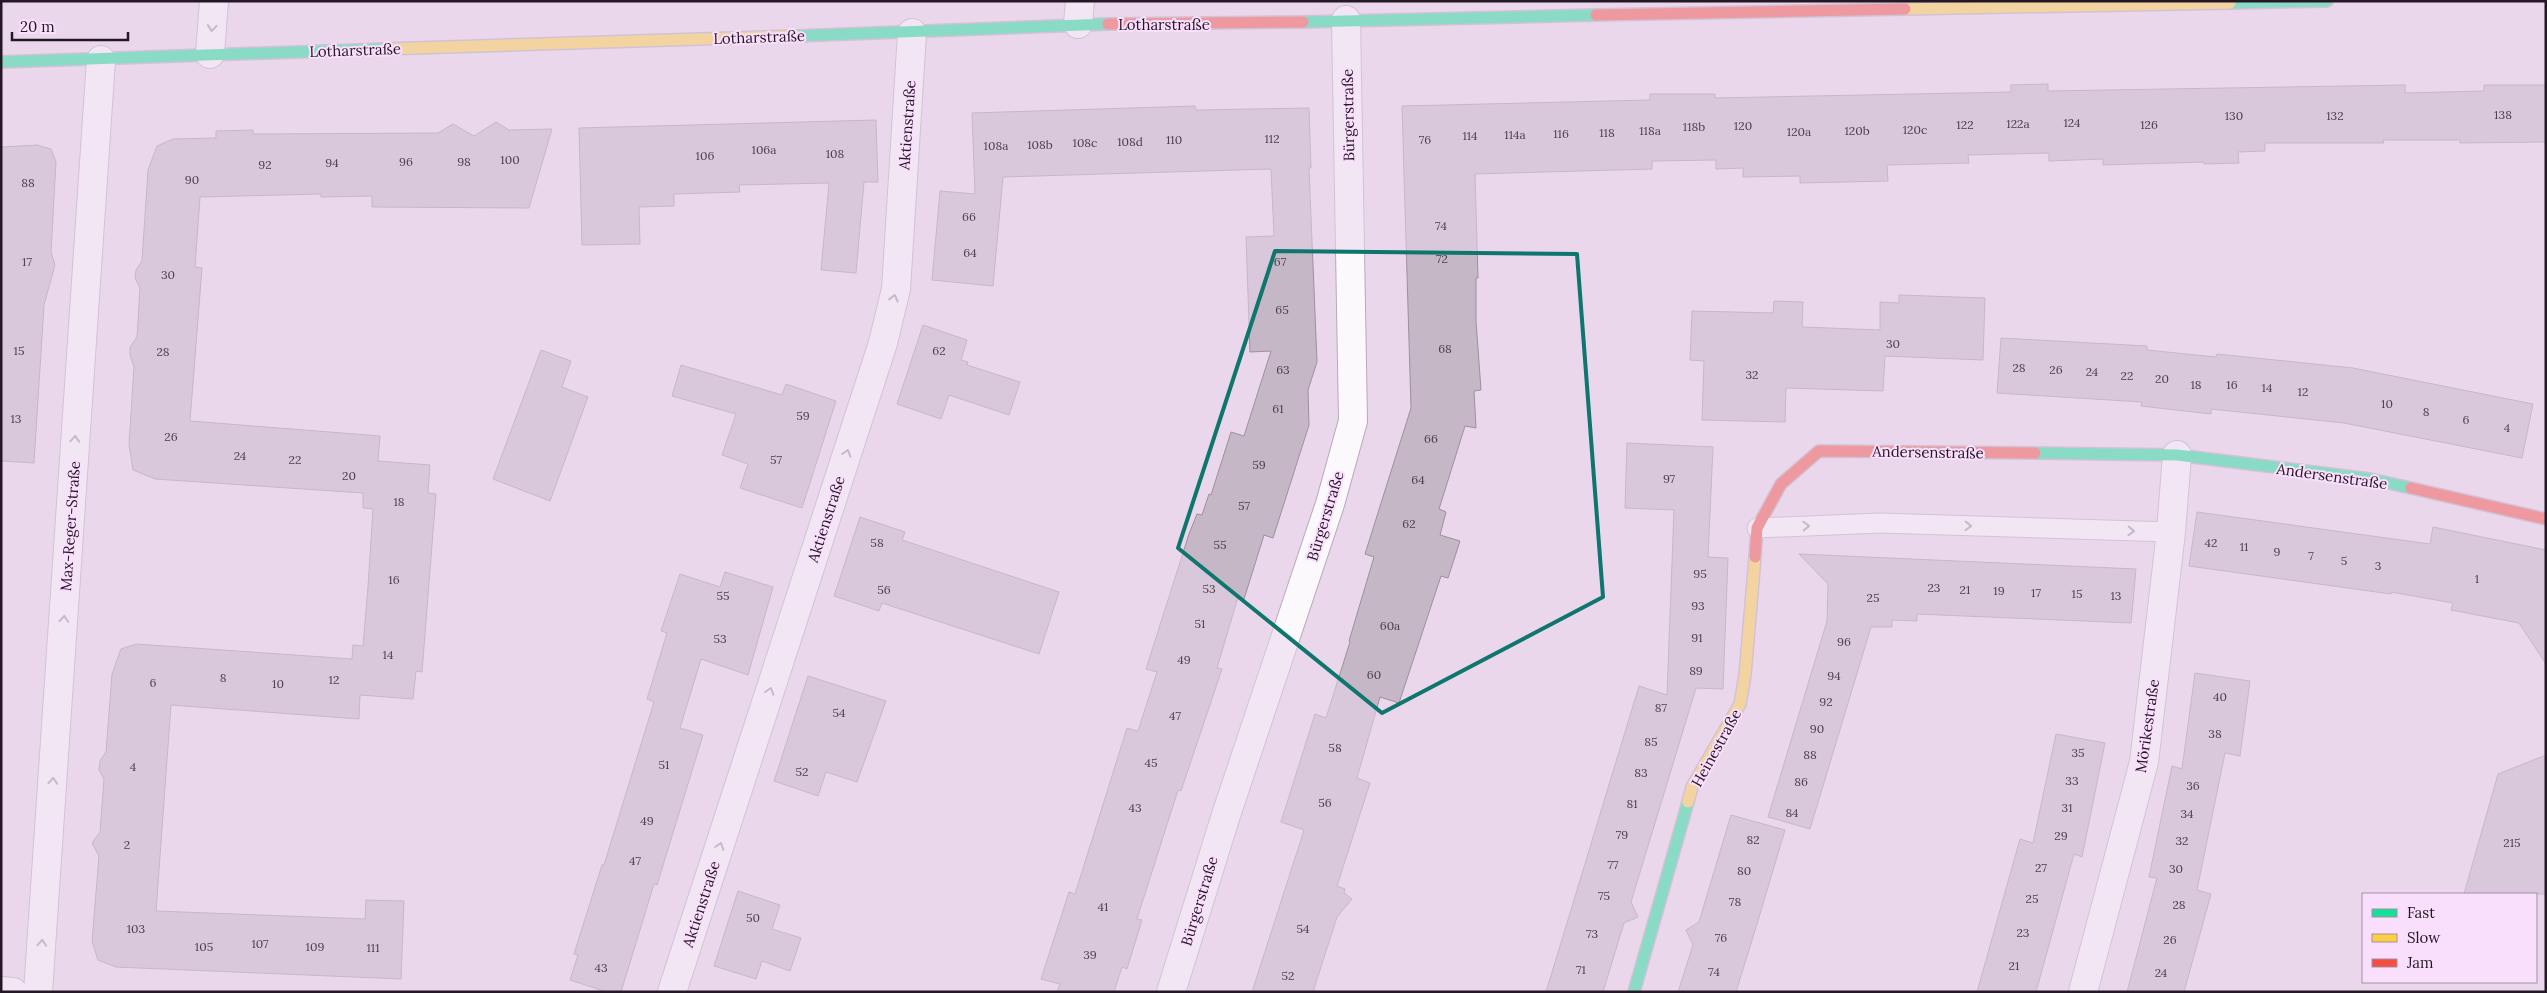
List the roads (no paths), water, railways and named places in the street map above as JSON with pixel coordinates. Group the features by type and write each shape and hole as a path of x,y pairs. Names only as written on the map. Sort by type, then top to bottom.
{"street":[{"path":"210,54 214,1"},
{"name":"Lotharstraße","path":"1,62 912,33 1079,13 1273,23 1980,4 2328,1"},
{"name":"Bürgerstraße","path":"1170,992 1226,815 1330,504 1353,421 1346,20"},
{"name":"Aktienstraße","path":"672,992 883,343 896,289 912,33"},
{"name":"Max-Reger-Straße","path":"38,992 101,60"},
{"name":"Andersenstraße","path":"1757,528 1781,484 1819,451 2177,455 2370,479 2546,519"},
{"name":"Mörikestraße","path":"2083,992 2144,762 2171,532 2177,455"},
{"name":"Heinestraße","path":"1634,992 1692,787 1740,704 1745,675 1757,528"},
{"path":"1,991 13,992"}],"lane":[{"path":"1757,528 1880,523 2171,532"}]}
